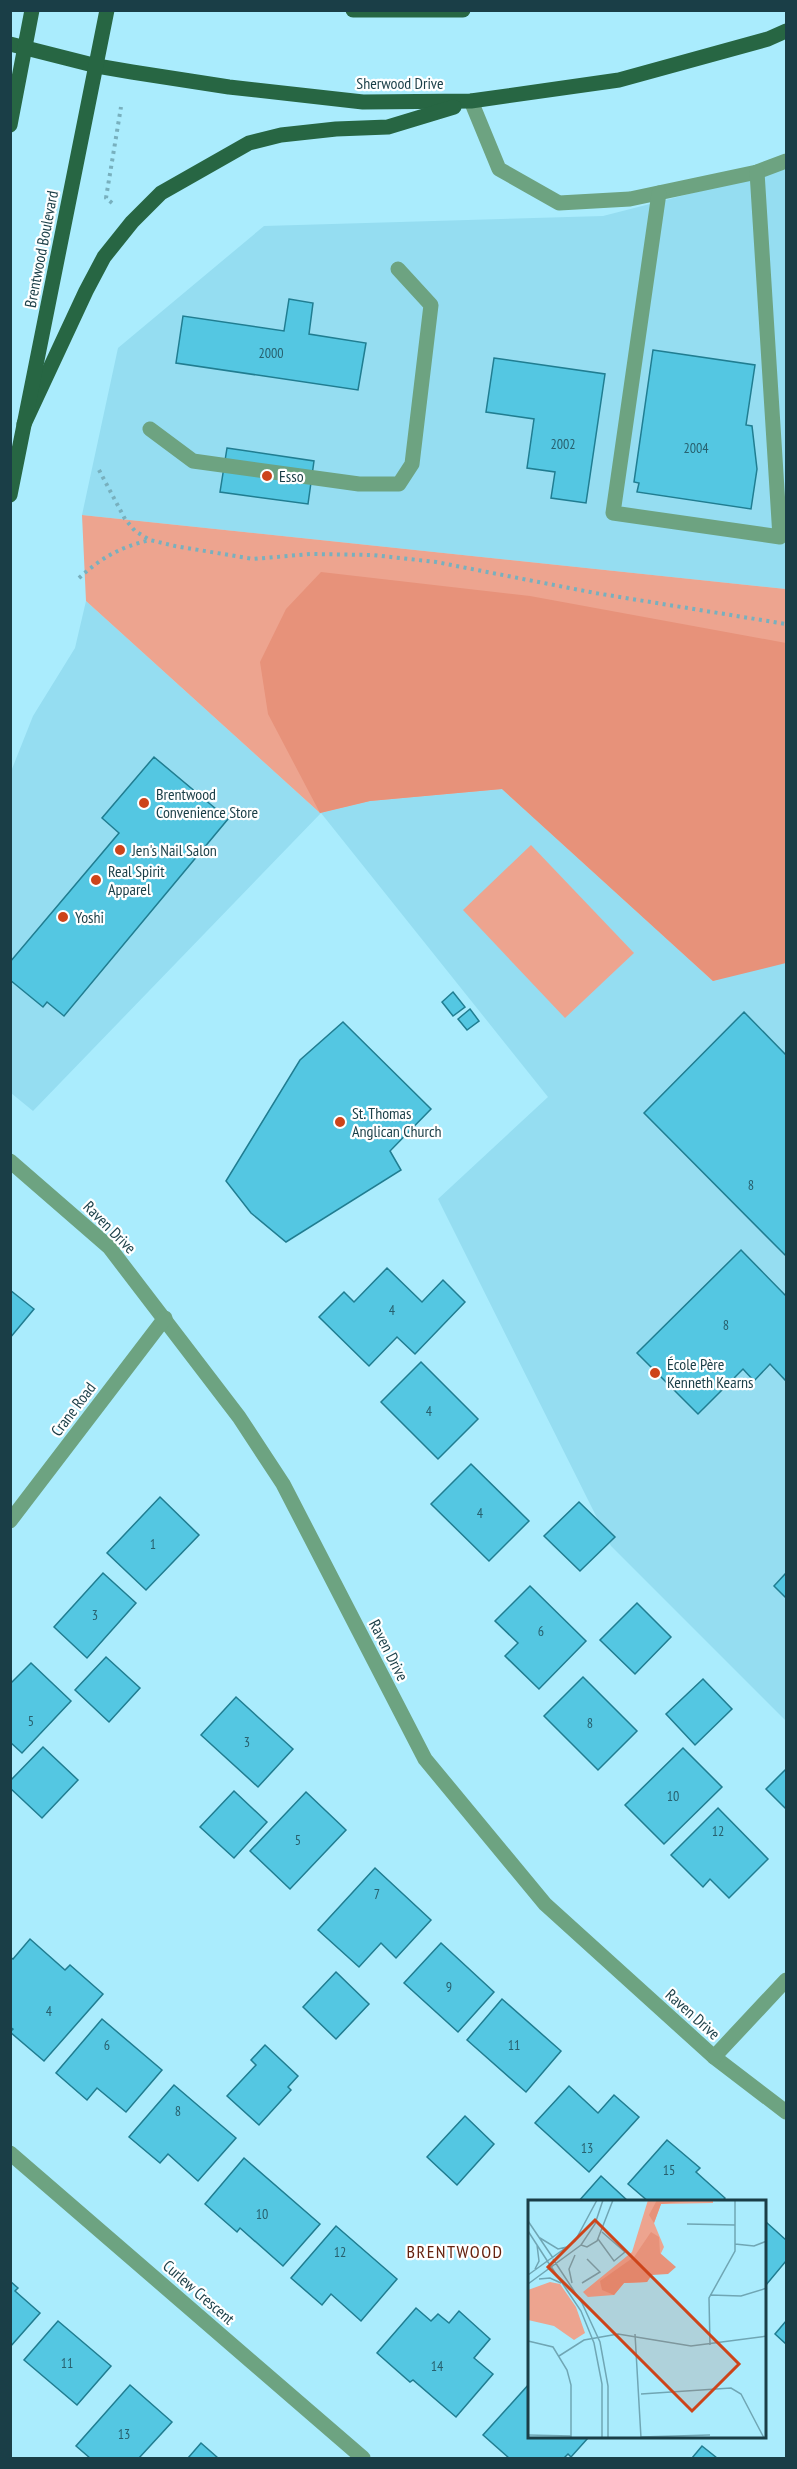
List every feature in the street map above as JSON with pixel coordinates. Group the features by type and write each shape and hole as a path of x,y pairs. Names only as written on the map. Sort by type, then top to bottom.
{"main road":[{"path":"10,125 17,46 32,10"},
{"name":"Brentwood Boulevard","path":"10,495 107,10"},
{"path":"353,10 463,10"},
{"name":"Sherwood Drive","path":"17,46 97,66 229,87 363,102 471,101 619,80 786,32"},
{"path":"24,424 104,257 132,222 160,194 249,143 280,135 336,129 388,127 471,101"}],"street":[{"path":"471,101 499,168 559,203 630,199 757,172 786,161"},
{"path":"659,193 613,513 780,537 757,172"},
{"path":"150,429 193,461 359,484 399,484 412,464 431,304 398,269"},
{"name":"Raven Drive","path":"10,1161 109,1247 239,1417 283,1484 425,1759 545,1904 714,2057 786,2112"},
{"name":"Crane Road","path":"10,1521 165,1318"},
{"path":"714,2057 786,1980"},
{"name":"Curlew Crescent","path":"10,2153 363,2458"}],"path":[{"path":"119,210 106,198 121,107 126,99"},
{"path":"114,105 121,107"},
{"path":"99,470 125,519 135,531 150,540 253,559 310,554 362,555 436,562 595,593 786,624"},
{"path":"79,578 111,553 127,545 150,540"}],"shaded area":[{"path":"786,169 786,589 82,515 118,348 264,226 603,216"},
{"path":"82,515 786,589 786,956 713,981 502,789 370,801 320,813 86,601"},
{"path":"321,572 530,596 786,643 786,963 713,981 502,789 370,801 320,813 268,714 260,662 286,609"},
{"name":"École Père Kenneth Kearns","path":"86,601 320,813 370,801 502,789 713,981 786,956 786,1721 611,1546 438,1199 548,1097 321,813 33,1111 11,1093 10,774 33,716 75,648"},
{"path":"531,845 634,953 565,1018 463,910"}],"building":[{"path":"289,299 313,303 309,334 366,343 358,390 176,363 183,316 284,331"},
{"path":"653,350 755,365 746,425 752,426 757,469 751,509 637,492 639,483 634,482"},
{"path":"494,358 605,374 586,503 551,498 555,472 527,468 534,419 486,412"},
{"name":"Esso","path":"227,448 314,461 308,504 220,492"},
{"path":"154,757 228,819 64,1016 47,1002 43,1007 10,980 10,962 119,833 102,818"},
{"path":"453,992 465,1007 453,1016 442,1002"},
{"path":"470,1009 479,1021 467,1030 458,1019"},
{"path":"744,1012 786,1055 786,1256 644,1113"},
{"name":"St. Thomas Anglican Church","path":"343,1022 431,1109 390,1151 401,1170 286,1242 251,1213 226,1181 300,1060"},
{"path":"741,1250 786,1296 786,1381 770,1364 754,1381 743,1369 698,1414 637,1353"},
{"path":"387,1268 422,1302 443,1280 465,1302 415,1354 397,1337 369,1366 319,1317 344,1292 354,1302"},
{"path":"10,1290 34,1309 10,1338"},
{"path":"421,1362 478,1419 438,1459 381,1402"},
{"path":"471,1464 529,1521 489,1561 431,1504"},
{"path":"160,1497 199,1535 146,1590 107,1553"},
{"path":"579,1502 615,1537 580,1571 544,1536"},
{"path":"103,1573 136,1603 87,1658 54,1627"},
{"path":"786,1573 786,1598 774,1586"},
{"path":"530,1586 586,1641 539,1689 505,1656 518,1643 495,1621"},
{"path":"637,1603 671,1637 635,1674 600,1640"},
{"path":"106,1657 140,1688 109,1722 75,1690"},
{"path":"31,1663 71,1701 22,1753 10,1742 10,1684"},
{"path":"583,1677 637,1731 598,1770 544,1716"},
{"path":"703,1679 732,1709 695,1745 666,1714"},
{"path":"236,1697 293,1749 258,1787 201,1735"},
{"path":"43,1747 78,1780 42,1818 10,1788 10,1781"},
{"path":"683,1748 722,1787 664,1844 625,1805"},
{"path":"786,1769 786,1809 766,1789"},
{"path":"234,1791 267,1822 234,1858 200,1827"},
{"path":"306,1792 346,1830 290,1889 250,1851"},
{"path":"718,1808 768,1859 729,1898 710,1879 703,1887 671,1855"},
{"path":"375,1868 431,1920 396,1958 381,1943 359,1967 318,1930"},
{"path":"30,1939 65,1970 70,1965 103,1994 44,2061 10,2032 13,2029 10,2027 10,1957 13,1959"},
{"path":"441,1943 494,1992 458,2032 404,1983"},
{"path":"336,1972 369,2004 336,2039 303,2007"},
{"path":"502,1999 561,2051 526,2092 467,2040"},
{"path":"102,2019 162,2070 126,2112 97,2088 87,2100 56,2073"},
{"path":"265,2045 298,2076 288,2087 291,2090 259,2125 227,2096 256,2065 251,2060"},
{"path":"174,2085 236,2138 198,2181 168,2154 160,2163 129,2137"},
{"path":"569,2086 598,2113 614,2095 639,2117 589,2172 535,2123"},
{"path":"465,2116 494,2144 457,2185 427,2157"},
{"path":"667,2140 700,2168 696,2172 725,2198 724,2200 647,2200 628,2184"},
{"path":"244,2158 320,2224 283,2266 240,2228 237,2232 205,2204"},
{"path":"601,2176 627,2200 580,2200"},
{"path":"767,2223 786,2240 786,2261 767,2284"},
{"path":"336,2226 397,2279 361,2321 331,2294 322,2305 291,2278"},
{"path":"10,2281 18,2288 15,2291 40,2313 10,2347"},
{"path":"416,2308 431,2321 438,2314 449,2323 459,2311 490,2339 474,2358 493,2374 456,2417 377,2353"},
{"path":"58,2321 111,2366 77,2405 24,2360"},
{"path":"786,2321 786,2344 775,2334"},
{"path":"130,2385 172,2422 139,2458 90,2458 76,2446"},
{"path":"528,2385 528,2439 587,2439 571,2457 568,2454 564,2458 509,2458 483,2435"},
{"path":"201,2443 218,2458 188,2458"},
{"path":"702,2446 717,2458 692,2458"}],"place":[{"name":"Esso","path":"267,476"},
{"name":"Brentwood Convenience Store","path":"144,803"},
{"name":"Jen's Nail Salon","path":"120,850"},
{"name":"Real Spirit Apparel","path":"96,880"},
{"name":"Yoshi","path":"63,917"},
{"name":"St. Thomas Anglican Church","path":"340,1122"},
{"name":"École Père Kenneth Kearns","path":"655,1373"}],"district":[{"name":"BRENTWOOD","path":"455,2251"}]}
